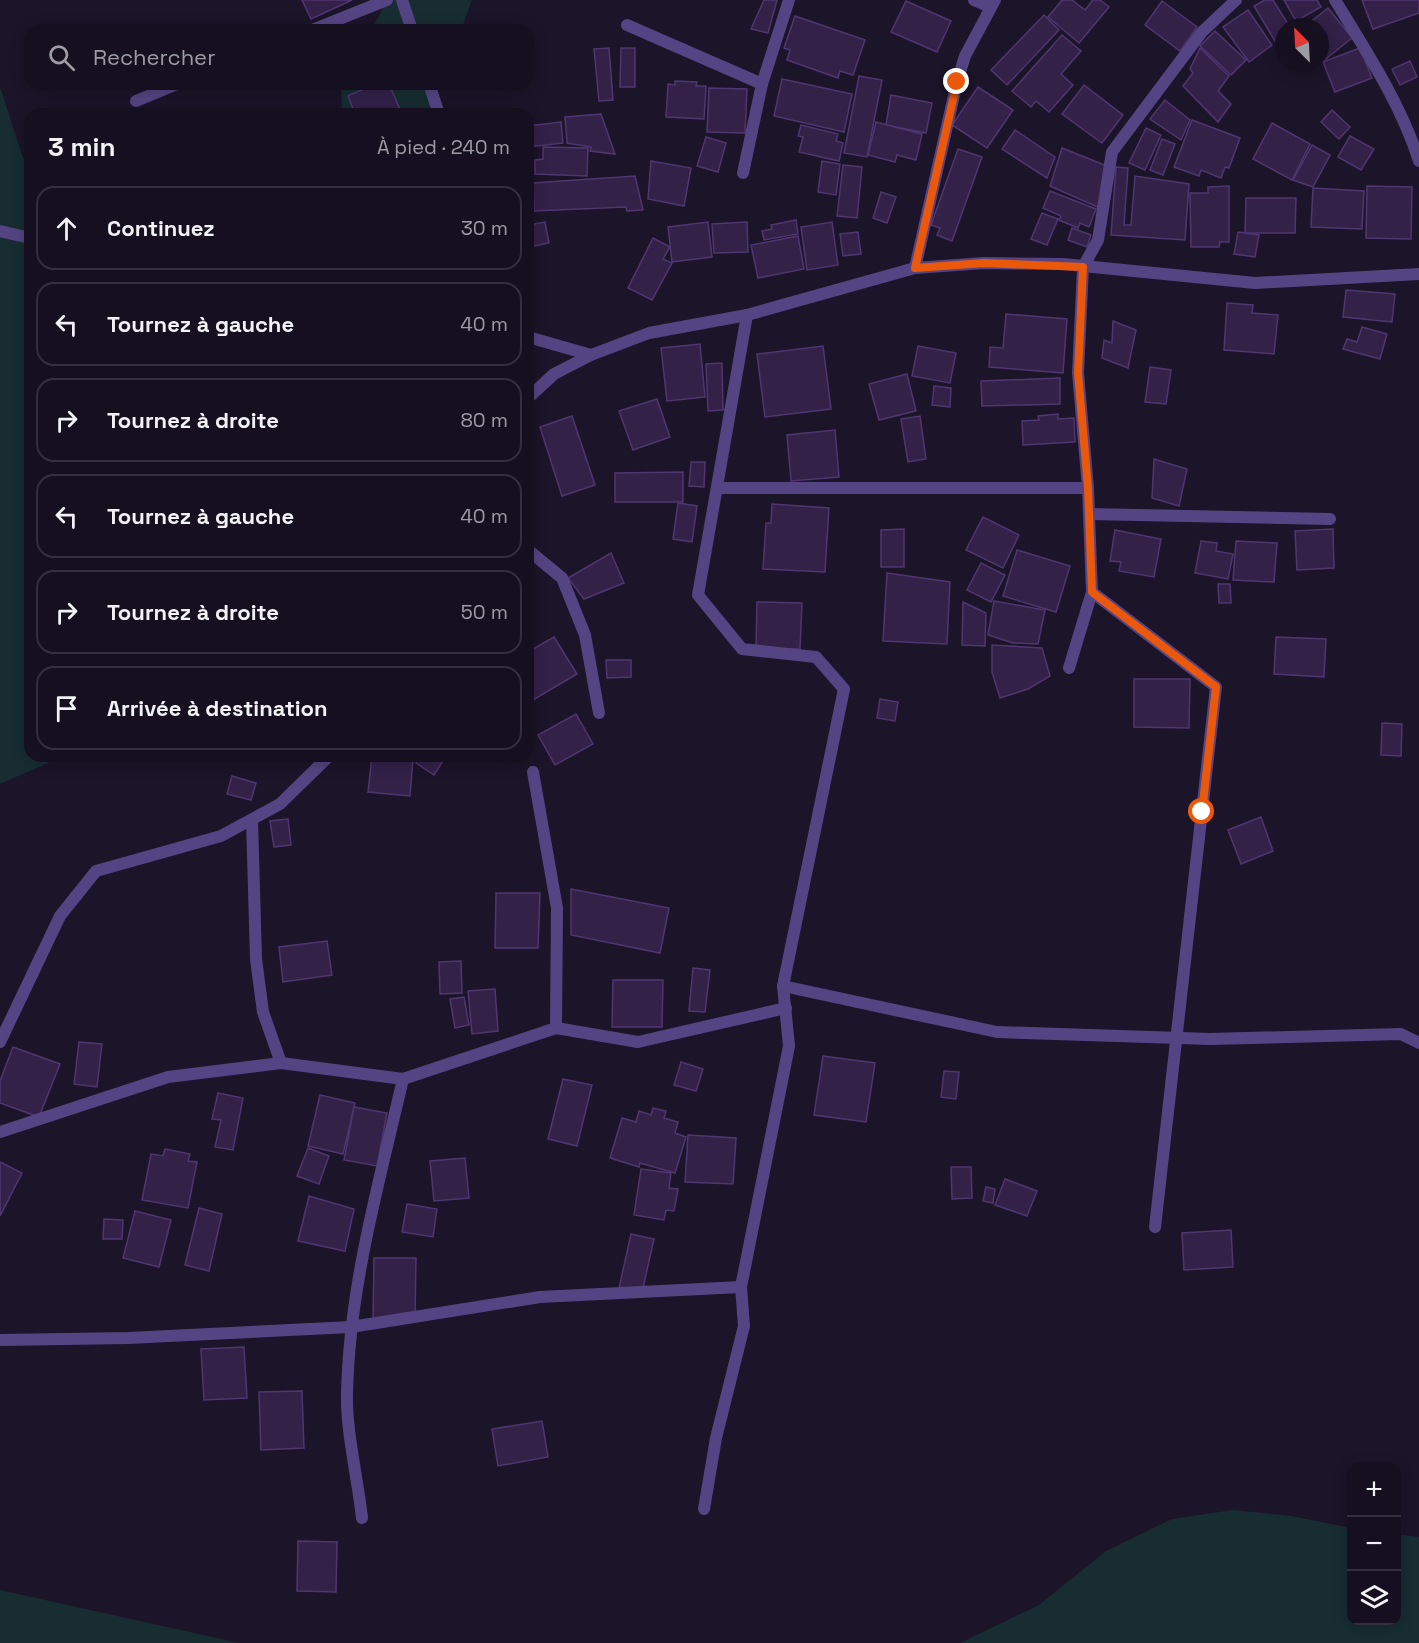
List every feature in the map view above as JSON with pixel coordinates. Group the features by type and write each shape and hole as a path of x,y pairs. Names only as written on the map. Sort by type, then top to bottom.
{"street":[{"path":"327,24 387,0"},
{"path":"402,0 410,24"},
{"path":"743,173 762,84 789,0"},
{"path":"915,268 957,82 965,56 992,4 974,0"},
{"path":"1069,668 1092,592 1088,488 1078,373 1083,267 1098,240 1112,152 1202,33 1236,0"},
{"path":"1335,0 1375,66 1412,141 1419,161"},
{"path":"627,25 762,84"},
{"path":"136,101 163,90"},
{"path":"431,90 437,108"},
{"path":"0,231 24,236"},
{"path":"534,392 554,374 591,355 649,333 747,315 915,268 984,263 1083,267 1255,283 1419,274"},
{"path":"704,1509 716,1438 744,1326 741,1287 789,1046 783,986 844,689 816,657 742,649 698,595 747,315"},
{"path":"534,339 591,355"},
{"path":"717,488 1088,488"},
{"path":"1089,514 1329,519"},
{"path":"534,555 562,578 585,635 599,713"},
{"path":"1092,592 1216,687 1155,1227"},
{"path":"0,1042 60,916 96,871 221,836 280,804 323,762"},
{"path":"534,772 557,908 556,1028"},
{"path":"252,820 256,959 264,1012 281,1063"},
{"path":"783,986 997,1032 1178,1038 1401,1034 1419,1043"},
{"path":"0,1132 168,1077 281,1063 403,1079 556,1028 638,1042 786,1008"},
{"path":"362,1518 346,1397 351,1327 363,1248 403,1079"},
{"path":"0,1340 128,1338 351,1327 540,1297 741,1287"}],"green space":[{"path":"388,0 472,0 463,24 374,24"},
{"path":"0,87 24,161 24,762 50,762 0,784"},
{"path":"341,90 437,90 429,108 342,108"},
{"path":"1233,1510 1291,1516 1347,1527 1347,1625 1401,1625 1401,1535 1419,1537 1419,1643 960,1643 1039,1605 1106,1551 1172,1519"},
{"path":"0,1590 239,1643 0,1643"}],"building":[{"path":"302,0 352,0 311,19"},
{"path":"764,0 777,0 768,33 751,29"},
{"path":"1062,0 1072,0 1085,10 1093,0 1100,0 1109,7 1079,43 1048,17"},
{"path":"1265,0 1273,0 1284,18 1275,18 1275,41 1254,6"},
{"path":"1284,0 1317,0 1321,7 1301,18 1294,18"},
{"path":"1362,0 1419,0 1419,13 1373,29"},
{"path":"906,1 951,21 937,52 891,32"},
{"path":"1162,1 1197,27 1180,51 1145,25"},
{"path":"1328,8 1352,38 1329,56 1329,18 1315,18"},
{"path":"1248,10 1272,45 1249,62 1223,27"},
{"path":"1044,15 1059,30 1007,85 991,70"},
{"path":"795,16 865,40 853,75 840,71 838,78 787,60 790,50 784,48"},
{"path":"1215,31 1246,60 1231,75 1200,46"},
{"path":"1062,35 1081,51 1061,74 1073,85 1049,112 1036,101 1031,107 1012,91"},
{"path":"609,48 613,100 599,101 594,49"},
{"path":"621,48 635,48 635,87 620,87"},
{"path":"1200,48 1229,76 1218,91 1231,104 1218,122 1183,86 1193,73 1190,69"},
{"path":"1360,48 1372,78 1335,92 1327,72 1329,72 1329,60"},
{"path":"1410,61 1417,77 1400,85 1392,69"},
{"path":"859,76 882,80 867,157 844,153"},
{"path":"782,79 852,94 844,132 774,116"},
{"path":"675,81 697,82 696,86 706,86 704,119 666,117 668,84 675,85"},
{"path":"1084,85 1123,115 1102,143 1062,114"},
{"path":"978,87 1013,110 987,148 952,125"},
{"path":"709,88 747,89 745,133 707,132"},
{"path":"362,90 392,90 399,108 353,108 348,96"},
{"path":"891,95 932,103 926,133 886,125"},
{"path":"1165,100 1190,120 1181,140 1150,119"},
{"path":"1332,110 1350,127 1339,139 1321,122"},
{"path":"601,114 615,154 590,151 591,147 567,143 565,117"},
{"path":"1192,120 1240,138 1229,168 1225,167 1221,178 1201,170 1199,176 1174,167"},
{"path":"561,122 563,143 534,146 534,125"},
{"path":"876,122 922,134 916,160 897,155 895,162 868,155"},
{"path":"1272,123 1310,144 1292,180 1253,159"},
{"path":"801,125 838,134 836,141 843,143 839,161 799,152 803,137 798,136"},
{"path":"1146,128 1161,135 1145,170 1129,163"},
{"path":"1015,130 1055,157 1047,178 1002,149"},
{"path":"1350,136 1374,149 1361,170 1338,157"},
{"path":"706,137 726,143 718,172 697,166"},
{"path":"1162,139 1175,144 1163,175 1150,170"},
{"path":"1312,145 1330,155 1313,187 1293,180"},
{"path":"543,147 588,148 587,176 535,174 535,160 543,159"},
{"path":"1062,148 1112,168 1102,209 1050,186"},
{"path":"958,149 982,157 952,241 937,235 940,228 931,225"},
{"path":"651,161 691,168 684,206 648,199"},
{"path":"822,161 840,164 836,195 818,192"},
{"path":"843,165 862,167 857,218 837,216"},
{"path":"1116,167 1128,168 1124,225 1131,225 1135,176 1189,184 1185,240 1111,235"},
{"path":"635,176 643,210 627,211 626,207 534,211 534,183"},
{"path":"1229,186 1229,242 1220,242 1219,247 1191,247 1190,193 1208,193 1208,187"},
{"path":"1367,186 1412,187 1411,239 1366,238"},
{"path":"1313,188 1364,191 1362,229 1311,227"},
{"path":"1050,191 1096,209 1089,227 1080,223 1078,228 1059,220 1061,216 1043,208"},
{"path":"881,192 896,197 887,223 873,218"},
{"path":"1246,198 1296,198 1295,233 1245,233"},
{"path":"1042,213 1058,219 1047,245 1031,239"},
{"path":"796,220 798,234 764,240 762,231 772,229 771,225"},
{"path":"545,222 549,243 534,246 534,224"},
{"path":"708,222 712,257 672,262 668,227"},
{"path":"747,222 748,252 714,253 712,224"},
{"path":"832,222 838,265 807,270 801,227"},
{"path":"1072,228 1091,235 1087,247 1068,240"},
{"path":"858,232 861,254 843,256 840,234"},
{"path":"1238,232 1259,235 1255,257 1234,254"},
{"path":"798,236 804,269 758,278 751,245"},
{"path":"653,238 670,247 663,259 672,263 652,300 628,288"},
{"path":"1346,290 1395,294 1392,322 1343,317"},
{"path":"1227,303 1253,305 1252,313 1278,315 1274,354 1224,350"},
{"path":"1006,314 1067,319 1063,373 989,367 990,347 1003,348"},
{"path":"1113,321 1136,330 1128,368 1102,358 1104,340 1112,343"},
{"path":"1362,327 1387,334 1380,359 1343,349 1347,339 1357,342"},
{"path":"700,344 705,397 667,401 661,348"},
{"path":"823,346 831,409 765,417 757,354"},
{"path":"918,346 956,353 950,383 912,376"},
{"path":"722,363 723,410 708,411 706,364"},
{"path":"1150,367 1171,370 1166,404 1145,402"},
{"path":"907,374 916,411 879,420 869,384"},
{"path":"1060,378 1060,404 982,406 981,381"},
{"path":"934,386 951,388 950,407 932,405"},
{"path":"657,399 670,437 633,450 619,411"},
{"path":"1058,414 1058,419 1074,418 1075,442 1023,445 1022,421 1039,420 1038,416"},
{"path":"572,416 595,485 562,496 540,427"},
{"path":"920,416 926,459 908,462 901,419"},
{"path":"835,430 839,477 791,481 787,435"},
{"path":"1154,459 1187,469 1179,506 1152,498"},
{"path":"691,462 705,462 704,487 689,486"},
{"path":"683,472 683,502 615,502 615,473"},
{"path":"678,503 697,506 692,542 673,539"},
{"path":"772,504 829,508 825,572 763,569 766,523 771,523"},
{"path":"983,517 1019,535 1003,568 966,550"},
{"path":"904,529 904,567 881,567 881,530"},
{"path":"1333,529 1334,568 1297,570 1295,531"},
{"path":"1115,530 1161,539 1154,577 1119,571 1121,562 1110,561"},
{"path":"1201,541 1217,543 1216,551 1233,554 1228,579 1195,573"},
{"path":"1236,541 1277,543 1274,582 1233,580"},
{"path":"1017,550 1070,566 1056,612 1003,596"},
{"path":"611,553 624,583 584,599 568,578"},
{"path":"981,563 1005,575 991,602 967,590"},
{"path":"887,573 950,582 947,644 883,641"},
{"path":"1218,584 1230,584 1231,603 1219,603"},
{"path":"994,601 1045,610 1038,644 1013,643 988,635"},
{"path":"757,602 802,603 800,649 756,649"},
{"path":"963,602 986,613 985,646 962,645"},
{"path":"554,637 577,674 534,699 534,649"},
{"path":"1276,637 1326,639 1324,677 1274,674"},
{"path":"992,645 1042,648 1050,676 1028,689 1000,698 992,672"},
{"path":"606,660 631,660 631,677 607,678"},
{"path":"1134,679 1190,679 1189,728 1134,727"},
{"path":"880,699 898,702 895,721 877,718"},
{"path":"576,714 593,744 555,765 538,735"},
{"path":"1382,723 1402,724 1401,756 1381,755"},
{"path":"371,762 413,762 410,796 368,792"},
{"path":"417,762 442,762 434,775"},
{"path":"232,776 256,783 251,800 227,794"},
{"path":"1261,817 1273,851 1241,864 1228,830"},
{"path":"288,819 291,845 274,847 270,821"},
{"path":"571,889 669,908 660,953 571,935"},
{"path":"496,893 540,893 538,948 495,948"},
{"path":"327,941 332,975 283,982 279,947"},
{"path":"461,961 462,993 440,994 439,962"},
{"path":"693,968 710,970 705,1012 689,1011"},
{"path":"613,980 663,980 662,1027 612,1027"},
{"path":"495,989 498,1031 472,1034 468,991"},
{"path":"464,997 469,1025 455,1028 450,999"},
{"path":"79,1042 102,1044 97,1087 74,1084"},
{"path":"13,1047 60,1064 39,1117 0,1103 0,1081"},
{"path":"823,1056 875,1063 866,1122 814,1115"},
{"path":"681,1062 703,1069 696,1091 674,1085"},
{"path":"944,1071 959,1072 956,1099 941,1097"},
{"path":"563,1079 592,1085 577,1146 548,1139"},
{"path":"218,1093 243,1098 233,1150 215,1147 221,1120 212,1119"},
{"path":"320,1095 355,1103 343,1154 308,1146"},
{"path":"354,1107 387,1113 377,1166 344,1160"},
{"path":"653,1108 666,1111 664,1118 678,1122 675,1133 686,1137 675,1173 640,1163 639,1167 610,1158 622,1118 636,1122 639,1111 651,1115"},
{"path":"688,1135 736,1138 733,1184 685,1182"},
{"path":"308,1148 329,1156 319,1184 297,1176"},
{"path":"165,1149 190,1154 188,1161 197,1162 188,1208 142,1200 151,1154 163,1156"},
{"path":"465,1158 469,1198 434,1201 430,1161"},
{"path":"0,1162 22,1173 0,1216"},
{"path":"951,1167 971,1167 972,1198 952,1199"},
{"path":"641,1169 671,1173 669,1188 678,1189 674,1211 666,1210 664,1220 634,1215"},
{"path":"1005,1179 1037,1191 1027,1216 995,1205"},
{"path":"986,1187 995,1189 993,1203 983,1201"},
{"path":"309,1196 354,1209 345,1251 298,1241"},
{"path":"407,1204 437,1209 433,1237 402,1232"},
{"path":"199,1208 222,1214 209,1271 185,1265"},
{"path":"135,1211 171,1220 159,1267 123,1258"},
{"path":"104,1219 123,1220 122,1239 103,1239"},
{"path":"1231,1230 1233,1267 1184,1270 1182,1233"},
{"path":"631,1234 654,1239 643,1288 618,1293"},
{"path":"374,1258 416,1258 415,1320 373,1319"},
{"path":"244,1347 247,1398 204,1400 201,1349"},
{"path":"302,1391 304,1448 261,1450 259,1392"},
{"path":"542,1421 548,1457 498,1466 492,1429"},
{"path":"298,1541 337,1542 336,1592 297,1591"}],"route":[{"path":"957,82 915,268 984,263 1064,264 1083,267 1078,373 1088,488 1092,592 1216,687 1202,812"}]}
